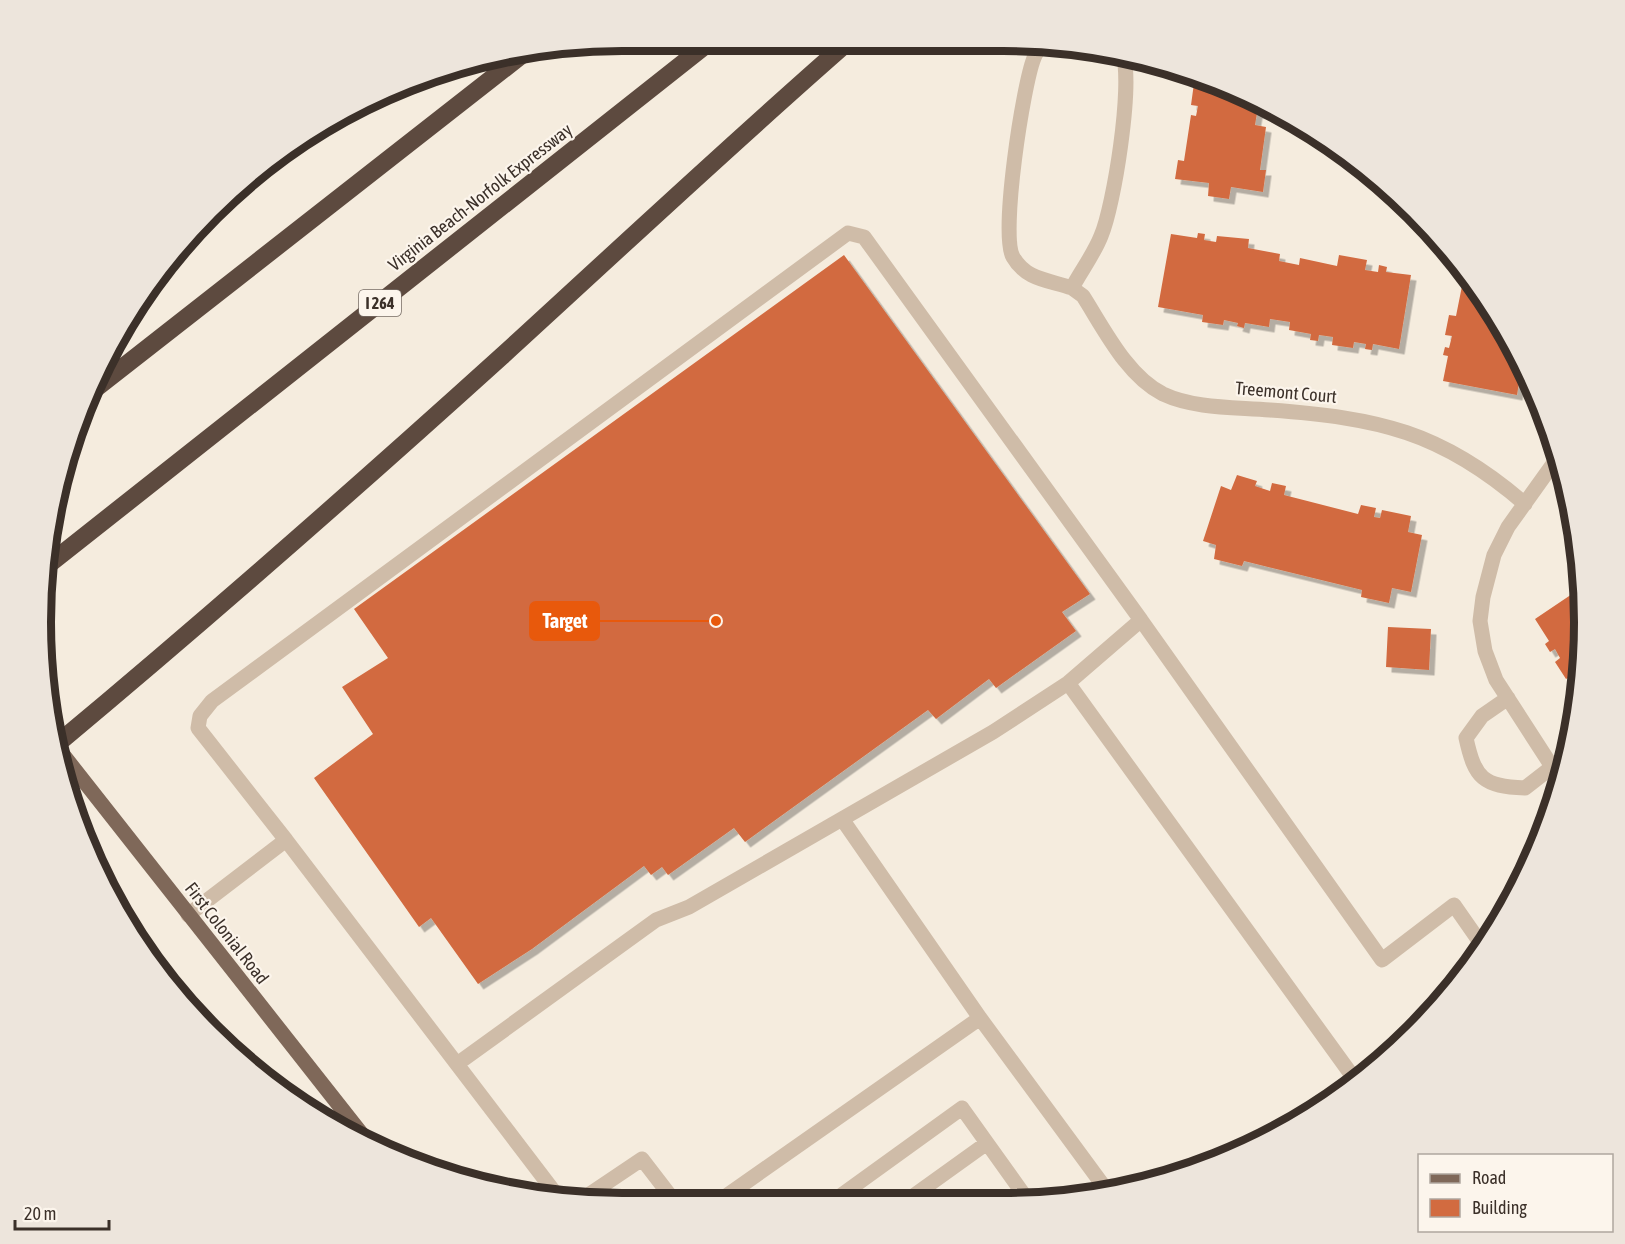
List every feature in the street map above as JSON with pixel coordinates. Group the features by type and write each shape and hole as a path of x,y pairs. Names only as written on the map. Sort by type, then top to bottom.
{"highway":[{"name":"Virginia Beach-Norfolk Expressway","path":"55,560 698,51"},
{"path":"64,740 501,357 763,116 838,51"},
{"path":"104,381 513,62"}],"main road":[{"name":"First Colonial Road","path":"68,760 357,1128"}],"street":[{"path":"1037,52 1034,57 1024,102 1015,163 1009,242 1012,256 1024,272 1040,280 1072,288 1102,236 1120,156 1125,89 1124,64"},
{"path":"552,1189 198,728 200,716 212,700 848,233 864,237 1141,620 1382,960 1454,905 1478,939"},
{"name":"Treemont Court","path":"1072,288 1083,297 1140,377 1162,393 1188,403 1326,414 1383,424 1429,440 1463,457 1495,478 1525,504"},
{"path":"1552,465 1508,527 1494,555 1483,597 1480,621 1485,651 1496,680 1555,771"},
{"path":"457,1064 656,920 689,907 993,732 1068,683 1141,620"},
{"path":"1068,683 1351,1075"},
{"path":"1508,699 1482,716 1466,738 1473,767 1496,787 1525,788 1554,774"},
{"path":"842,819 980,1018 1102,1184"},
{"path":"188,915 286,840"},
{"path":"729,1193 980,1018"},
{"path":"843,1193 962,1108 1023,1192"},
{"path":"916,1193 987,1143"},
{"path":"592,1192 642,1158 668,1193"}],"building":[{"path":"1194,84 1263,114 1257,113 1255,125 1266,127 1260,170 1266,170 1263,192 1231,187 1229,199 1208,196 1209,183 1175,179 1178,160 1184,161 1191,115 1196,116 1198,106 1191,105"},
{"path":"1198,233 1205,234 1204,240 1216,242 1217,236 1249,239 1248,248 1280,254 1279,261 1299,265 1300,258 1337,266 1339,255 1367,260 1365,270 1378,272 1379,265 1387,267 1386,272 1411,275 1399,349 1373,344 1372,350 1365,349 1366,344 1354,342 1353,348 1332,345 1333,337 1319,335 1318,341 1310,340 1311,334 1289,330 1290,322 1270,319 1269,327 1245,323 1244,328 1237,326 1238,323 1224,320 1223,325 1202,322 1203,315 1158,307 1171,234 1197,238"},
{"path":"844,255 1090,594 1062,612 1076,631 996,688 989,679 936,719 928,710 745,842 734,828 668,875 662,867 651,875 644,866 532,949 478,984 431,918 419,927 314,778 373,734 342,687 388,658 354,609"},
{"path":"1463,283 1498,337 1515,369 1520,379 1517,395 1443,381 1448,356 1443,355 1445,347 1449,348 1452,336 1445,335 1449,315 1456,316"},
{"path":"1237,475 1257,481 1255,486 1270,491 1272,483 1286,486 1284,495 1358,514 1361,505 1376,508 1374,517 1380,518 1382,510 1411,516 1408,532 1422,535 1411,592 1392,588 1389,603 1361,597 1362,590 1244,561 1242,566 1214,559 1216,545 1203,541 1221,486 1231,490"},
{"path":"1573,593 1571,676 1566,679 1555,662 1560,658 1555,649 1550,652 1545,644 1549,641 1535,619"},
{"path":"1388,627 1431,629 1429,670 1386,667"}],"place":[{"name":"Target","path":"716,621"}]}
